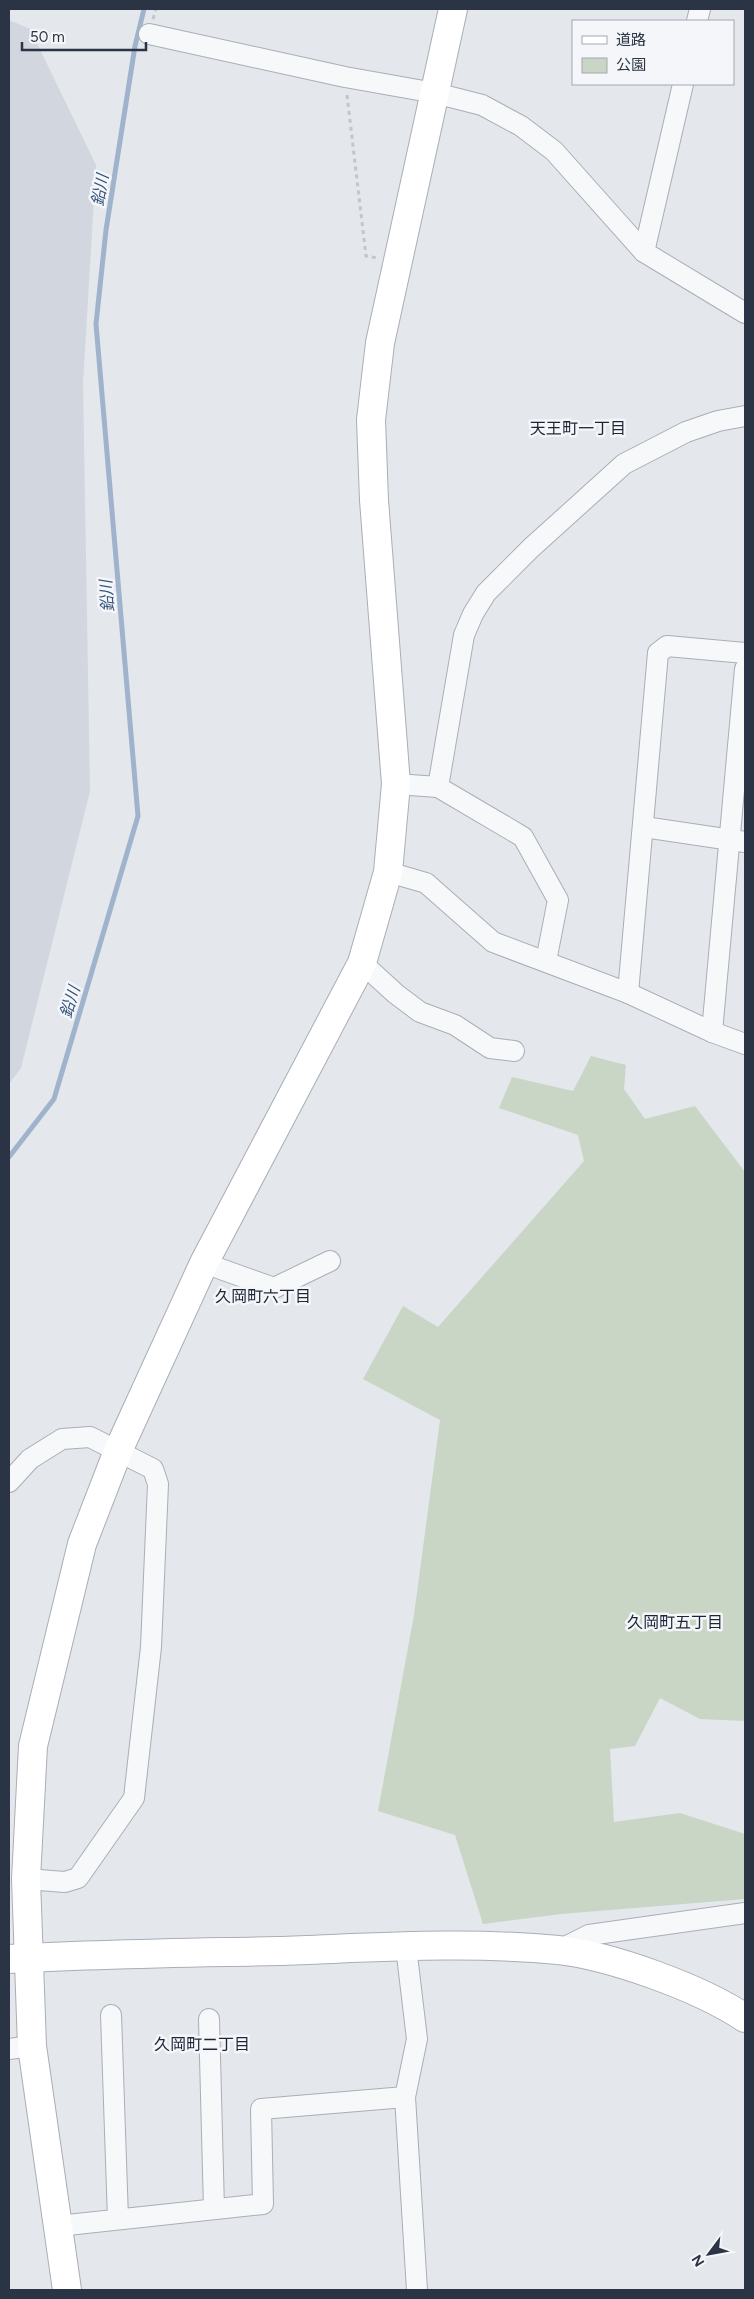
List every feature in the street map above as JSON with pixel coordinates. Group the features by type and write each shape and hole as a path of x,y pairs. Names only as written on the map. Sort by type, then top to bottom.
{"street":[{"path":"67,2290 58,2226 20,2048 19,1958 26,1879 33,1746 82,1544 118,1451 204,1263 362,963 388,872 396,784 374,500 371,420 380,343 453,9"},
{"path":"150,34 345,77 435,93 482,106 521,126 554,152 644,252 745,313"},
{"path":"644,252 683,85"},
{"path":"438,787 464,635 473,614 486,593 531,548 624,464 686,432 718,421 745,416"},
{"path":"628,993 658,653 667,646 745,653"},
{"path":"712,1032 737,841 745,669"},
{"path":"396,784 438,787 523,837 558,900 546,961"},
{"path":"644,827 737,841"},
{"path":"388,872 426,883 493,942 628,993 712,1032 745,1044"},
{"path":"362,963 396,994 420,1012 456,1025 490,1048 514,1051"},
{"path":"204,1263 274,1288 330,1261"},
{"path":"9,1482 30,1459 62,1439 90,1437 154,1469 158,1484 151,1647 134,1798 78,1878 65,1882 26,1879"},
{"path":"559,1950 589,1935 745,1913"},
{"path":"19,1958 406,1948 482,1947 559,1950 605,1960 676,1983 734,2010 745,2018"},
{"path":"406,1948 417,2038 405,2097 417,2290"},
{"path":"112,2015 118,2219"},
{"path":"209,2019 214,2209"},
{"path":"58,2226 263,2204 261,2109 405,2097"}],"path":[{"path":"345,77 366,256 398,261"}],"shaded area":[{"path":"9,20 30,29 96,165 83,383 90,791 21,1068 9,1084"}],"green space":[{"path":"591,1056 626,1065 624,1089 645,1119 695,1106 745,1172 745,1721 700,1719 660,1698 635,1746 610,1749 614,1822 680,1813 745,1834 745,1899 561,1914 483,1924 455,1835 378,1811 414,1615 440,1420 363,1379 403,1306 438,1327 584,1161 578,1135 499,1108 512,1077 573,1091"}],"waterway":[{"name":"鉛川","path":"9,1157 54,1099 138,816 96,324 106,230 135,46 144,9"}],"district":[{"name":"天王町一丁目","path":"578,428"},
{"name":"久岡町六丁目","path":"263,1296"},
{"name":"久岡町五丁目","path":"675,1622"},
{"name":"久岡町二丁目","path":"202,2044"}]}
